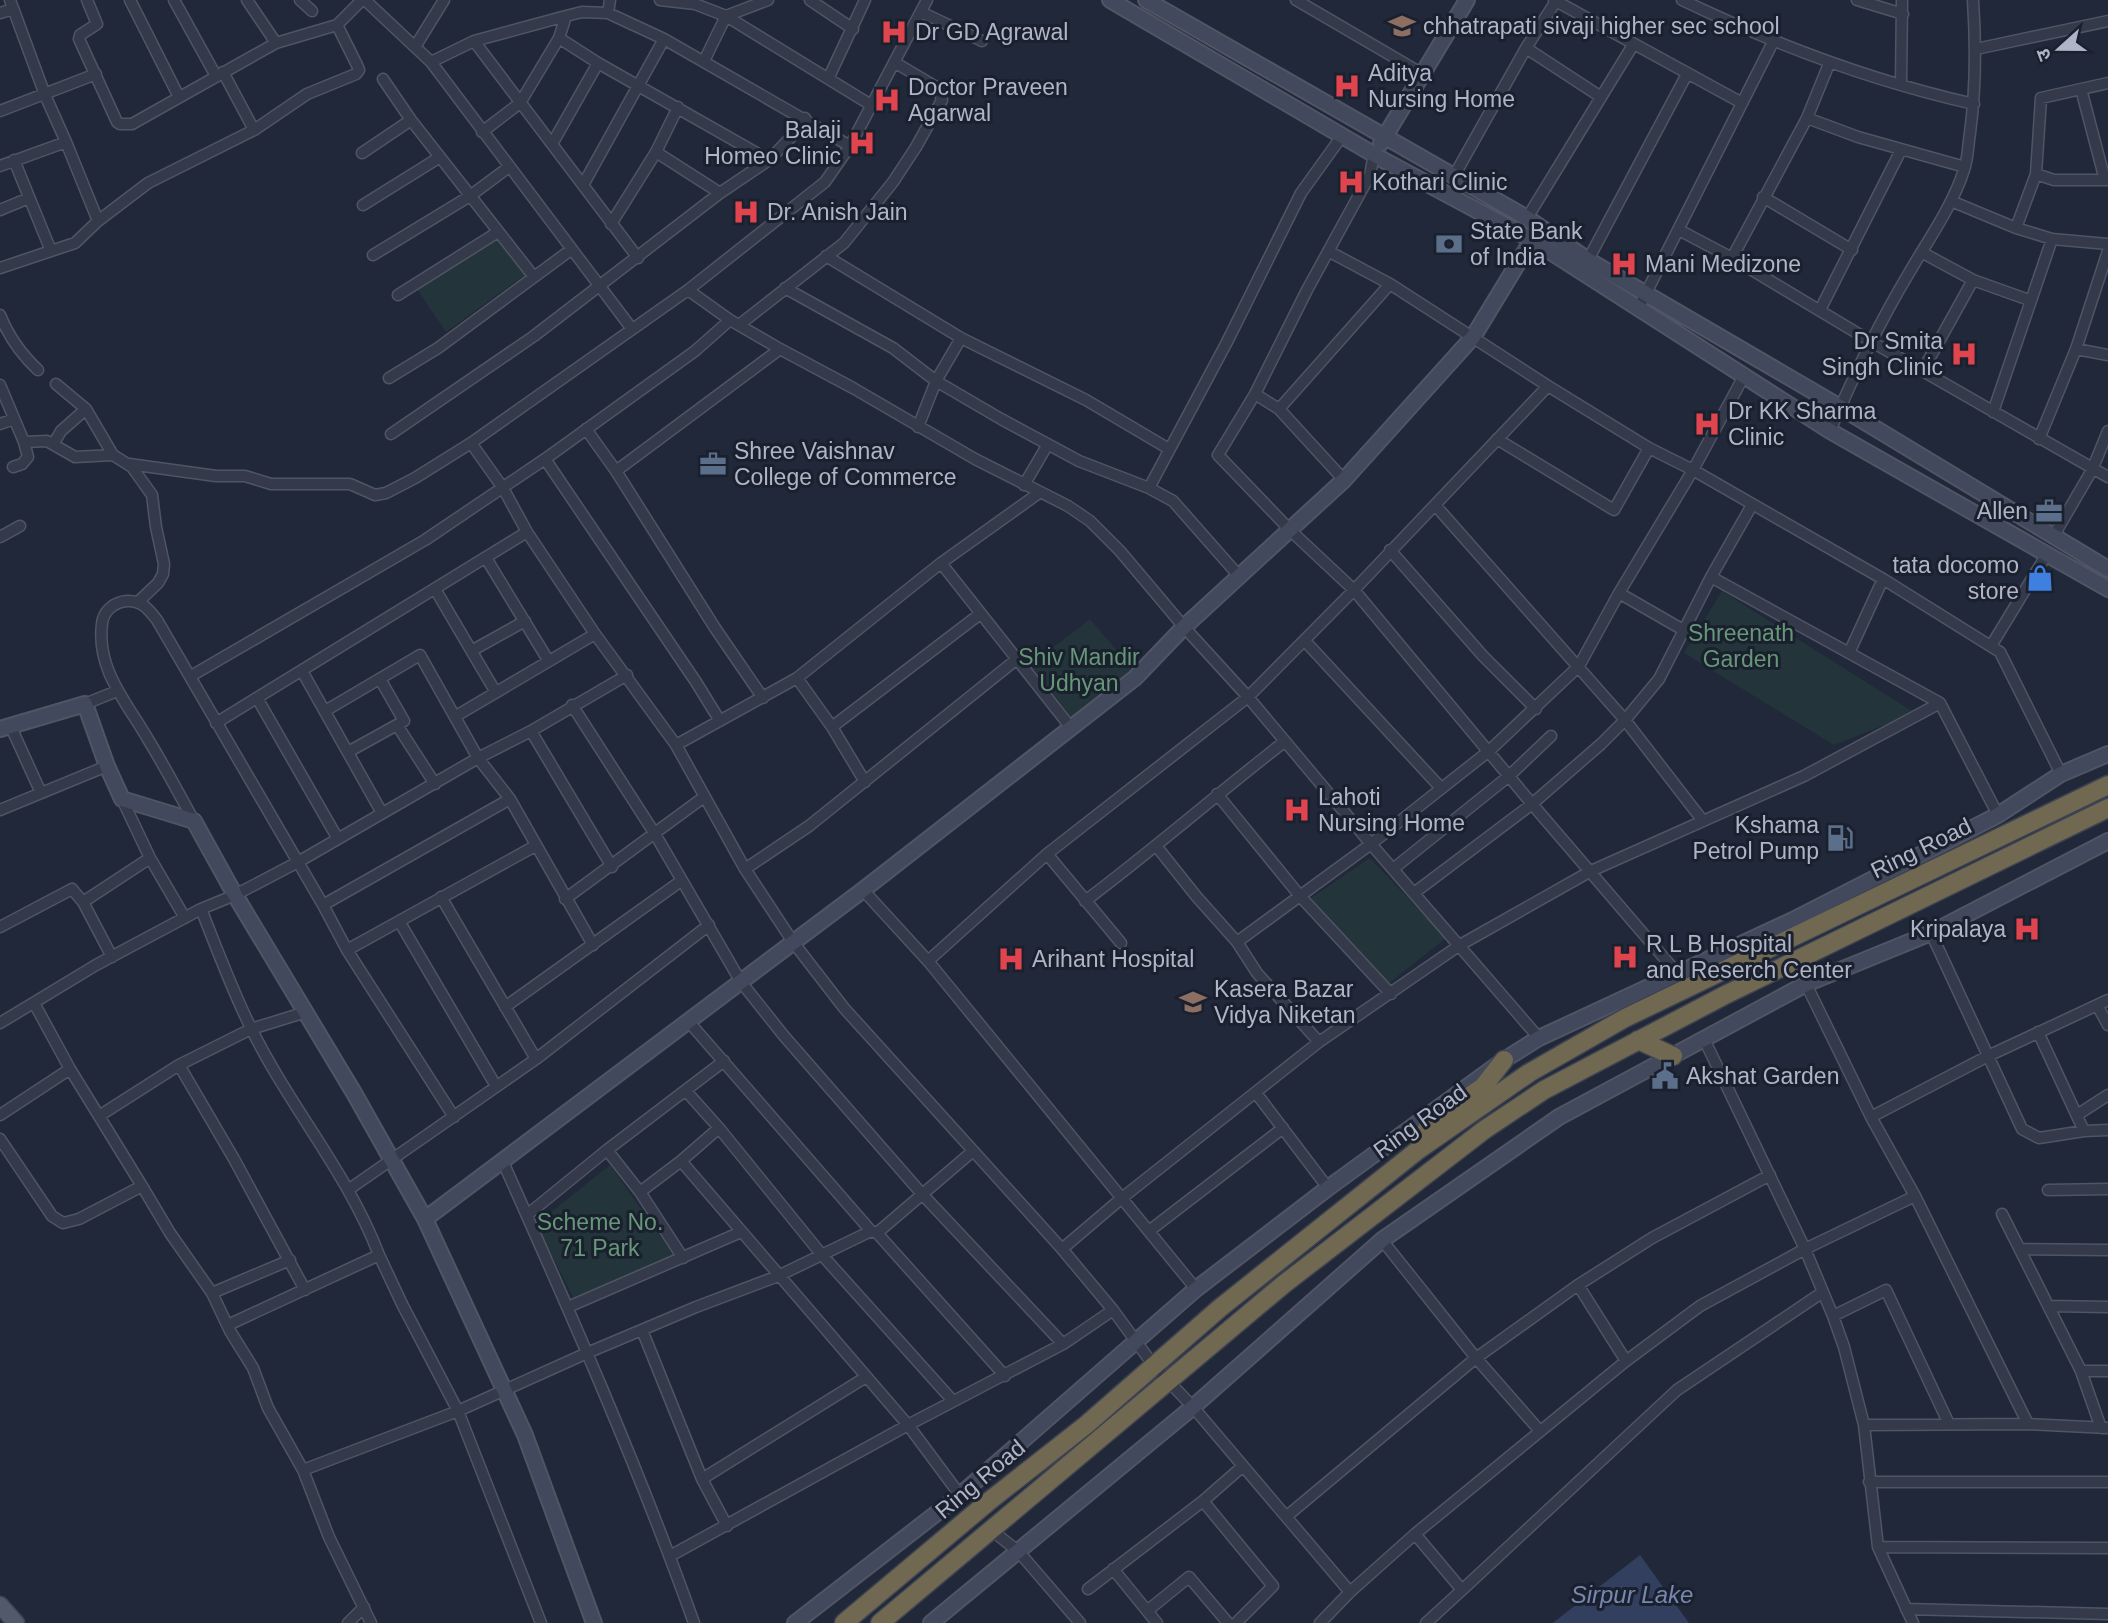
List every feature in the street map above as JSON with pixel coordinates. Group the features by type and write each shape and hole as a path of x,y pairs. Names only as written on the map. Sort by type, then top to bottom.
{"highway":[{"name":"Ring Road","path":"844,1623 1220,1308 1418,1150 1529,1073 1625,1018 2108,785"},
{"name":"Ring Road","path":"880,1623 1284,1284 1484,1130 1544,1090 1725,995 2108,808"},
{"path":"1638,1040 1674,1056"},
{"path":"1418,1150 1429,1124 1483,1087 1504,1060"}],"main road":[{"path":"0,1605 16,1623"}],"street":[{"path":"87,0 97,24 80,35 79,39 117,122 121,124 132,124 276,43 337,24 363,0 431,62 632,330"},
{"path":"130,0 179,97"},
{"path":"174,0 254,130"},
{"path":"247,0 276,43"},
{"path":"300,0 312,11"},
{"path":"415,47 444,0"},
{"path":"608,13 610,0"},
{"path":"660,0 695,4 726,16 871,105"},
{"path":"704,61 726,16 768,0"},
{"path":"810,0 853,29"},
{"path":"829,77 865,0"},
{"path":"56,384 86,409 113,455 129,464 216,476 244,476 271,484 351,484 375,495 386,493 471,443 632,330 688,290 825,182 850,146 927,0"},
{"path":"1110,0 1374,154 1840,407 2108,569"},
{"path":"1146,0 1161,4 1527,218 1745,374 1830,430 2108,589"},
{"path":"1296,0 1421,73"},
{"path":"1467,0 1374,154 1370,176 1307,290 1255,394 1218,455 1291,531 1354,590 1677,973"},
{"path":"1454,176 1555,0 1742,103"},
{"path":"1682,0 1740,28 1829,64 1974,104"},
{"path":"1857,0 1903,13"},
{"path":"1901,85 1902,0"},
{"path":"1830,430 1872,342 1951,201 1965,167 1974,104 1976,49 1973,0"},
{"path":"0,13 12,4 45,95 98,221"},
{"path":"431,62 474,41 582,12 608,13 664,39 850,146"},
{"path":"921,12 982,41"},
{"path":"482,132 520,103 559,38 566,16"},
{"path":"1976,49 2108,21"},
{"path":"0,268 75,243 98,221 148,183 254,130 307,94 356,74 359,70 337,24"},
{"path":"559,38 769,160"},
{"path":"583,185 664,39"},
{"path":"1642,301 1774,40"},
{"path":"474,41 638,258"},
{"path":"1527,218 1633,44"},
{"path":"1526,48 1601,97"},
{"path":"191,676 425,540 544,459 844,243 881,199 916,147 942,100 938,88 894,62"},
{"path":"552,144 598,63"},
{"path":"1732,258 1807,118 1829,64"},
{"path":"0,111 96,74"},
{"path":"1588,260 1687,74"},
{"path":"383,79 411,120 534,277"},
{"path":"2016,228 2036,174 2041,97 2108,83"},
{"path":"2036,174 2054,180 2107,180 2081,89"},
{"path":"611,224 656,152 678,107"},
{"path":"391,434 534,337 720,193 769,160 805,118"},
{"path":"1807,118 1901,150 1965,167"},
{"path":"362,153 411,120"},
{"path":"1149,488 1238,321 1301,193 1342,136"},
{"path":"0,166 66,142"},
{"path":"1820,310 1901,150"},
{"path":"656,152 720,193"},
{"path":"363,205 440,157"},
{"path":"14,160 51,251"},
{"path":"373,255 470,196 509,167"},
{"path":"1763,197 1852,250"},
{"path":"0,210 29,198"},
{"path":"1951,201 2016,228 2052,239 2108,244"},
{"path":"1679,230 1732,258 1872,342 2108,477"},
{"path":"398,295 498,232"},
{"path":"1993,412 2052,239"},
{"path":"425,1219 863,890 1135,678 1184,627 1344,480 1474,337 1532,240"},
{"path":"389,379 438,348 572,248"},
{"path":"2039,439 2076,349 2108,251"},
{"path":"1330,252 1390,284 1649,448 1693,470 1883,579 1992,646 2000,652 2061,774"},
{"path":"1923,253 1973,280 2029,300"},
{"path":"826,256 961,338 1086,400 1169,449"},
{"path":"1923,370 1973,280"},
{"path":"1279,409 1390,284"},
{"path":"785,288 893,348 936,381 1048,444 1104,472 1149,488 1173,501 1239,576"},
{"path":"688,290 780,349 1024,485 1068,506 1090,521 1120,551 1248,697 1539,1038"},
{"path":"1,322 38,370"},
{"path":"918,427 936,381 961,338"},
{"path":"616,471 780,349"},
{"path":"2076,349 2108,355"},
{"path":"1237,942 1371,844 1489,751 1579,666 1619,593 1693,470 1745,374"},
{"path":"0,385 14,418 29,441 28,457 22,464 13,467"},
{"path":"929,961 1047,854 1248,697 1305,641 1548,386"},
{"path":"1255,394 1279,409 1344,480"},
{"path":"50,442 86,409"},
{"path":"0,424 14,418"},
{"path":"586,429 763,698"},
{"path":"2053,537 2092,470 2108,431"},
{"path":"1497,439 1614,510 1649,448"},
{"path":"29,441 50,442 75,457 113,455"},
{"path":"471,443 503,488 527,532 595,634 676,745 745,869 793,942 844,1008 1062,1249 1113,1310 1153,1366 1193,1407 1350,1592"},
{"path":"1024,485 1048,444"},
{"path":"544,459 720,721"},
{"path":"129,464 152,495 164,564 159,583 138,602"},
{"path":"676,745 796,678 940,563 1039,493"},
{"path":"1435,505 1625,720 1703,821"},
{"path":"1414,893 1532,804 1625,720 1659,679 1711,577 1752,505"},
{"path":"0,537 20,526"},
{"path":"216,723 527,532"},
{"path":"1390,550 1483,656 1536,709"},
{"path":"1992,646 2047,554"},
{"path":"486,558 548,660"},
{"path":"940,563 1072,729"},
{"path":"1711,577 1940,703 1998,815"},
{"path":"1849,653 1883,579"},
{"path":"436,589 495,691"},
{"path":"1619,593 1685,631"},
{"path":"454,1117 346,950 323,905 157,620 138,602 126,601 115,605 102,618 100,636 104,663 117,691 152,745 235,895 425,1219 525,1435 594,1623"},
{"path":"832,727 980,614"},
{"path":"473,650 524,621"},
{"path":"456,716 595,634"},
{"path":"1305,641 1441,789"},
{"path":"325,710 420,655 478,758 510,799 565,900 593,945"},
{"path":"745,869 865,782 1017,659"},
{"path":"302,671 382,813"},
{"path":"0,1023 112,957 201,909 235,895 298,862 627,676"},
{"path":"796,678 832,727 865,782"},
{"path":"348,752 404,721 380,679"},
{"path":"41,793 6,728 85,704 117,691"},
{"path":"257,698 338,839"},
{"path":"1062,1249 1319,1042 1460,945 1591,872 1804,776 1940,703"},
{"path":"85,704 122,799 150,858 185,918"},
{"path":"572,705 654,834 741,982 784,1036 922,1194 1063,1344"},
{"path":"397,725 435,784"},
{"path":"531,731 612,867"},
{"path":"1393,869 1509,776 1551,736"},
{"path":"1085,901 1157,847 1217,794 1284,741"},
{"path":"795,1623 960,1495 1196,1289 1328,1188 1504,1060 1539,1038 1793,920 1998,815 2061,774 2108,754"},
{"path":"0,810 107,766"},
{"path":"1217,794 1300,896 1391,994"},
{"path":"565,900 704,797"},
{"path":"122,799 194,821"},
{"path":"323,905 510,799"},
{"path":"930,1623 1193,1407 1382,1240 1559,1117 1806,984 1931,933 2108,841"},
{"path":"346,950 535,846"},
{"path":"1157,847 1237,942 1257,973 1319,1042"},
{"path":"1047,854 1121,943"},
{"path":"83,902 150,858"},
{"path":"505,1007 681,881"},
{"path":"0,927 72,889 83,902 112,957"},
{"path":"863,890 929,961 1196,1289"},
{"path":"441,897 536,1059"},
{"path":"201,909 251,1029 368,1225 402,1304 458,1411 541,1623"},
{"path":"399,921 496,1086"},
{"path":"348,1190 536,1059 709,925"},
{"path":"1931,933 2022,1129 2039,1138 2108,1130"},
{"path":"1806,984 1871,1117 1916,1196 2028,1424"},
{"path":"1871,1117 1988,1056 2108,1000"},
{"path":"34,1003 70,1069 170,1233 212,1293 253,1368 268,1408 303,1470 328,1537 371,1623"},
{"path":"2097,1005 2108,1025"},
{"path":"99,1116 180,1065 251,1029 306,1012"},
{"path":"689,1022 1005,1376"},
{"path":"2038,1032 2084,1131"},
{"path":"1704,1039 1805,1250 1833,1316 1864,1425 1878,1547 1913,1623"},
{"path":"527,1215 724,1060"},
{"path":"180,1065 290,1260 304,1290"},
{"path":"0,1115 70,1069"},
{"path":"686,1091 822,1255 953,1401"},
{"path":"1256,1093 1328,1188"},
{"path":"2077,1115 2108,1095"},
{"path":"640,1192 719,1128"},
{"path":"1149,1231 1283,1128"},
{"path":"0,1139 52,1216 63,1223 79,1219 142,1186"},
{"path":"607,1150 640,1192 683,1258"},
{"path":"303,1470 458,1411 587,1353 778,1276 874,1232 973,1151"},
{"path":"681,1161 908,1425 960,1495"},
{"path":"503,1162 568,1307 670,1556 694,1623"},
{"path":"1287,1517 1476,1358 1578,1285 1652,1238 1770,1175"},
{"path":"2048,1190 2108,1189"},
{"path":"1321,1623 1350,1592 1415,1534 1626,1361 1700,1306 1805,1250 1916,1196"},
{"path":"1864,1425 2028,1424 2105,1428 2081,1371 2003,1214"},
{"path":"568,1307 741,1232"},
{"path":"1382,1240 1476,1358 1540,1431"},
{"path":"2020,1249 2108,1250"},
{"path":"228,1325 379,1255"},
{"path":"212,1293 290,1260"},
{"path":"1578,1285 1626,1361"},
{"path":"1833,1316 1886,1290 1949,1424"},
{"path":"1426,1623 1676,1390 1823,1292"},
{"path":"2048,1306 2108,1307"},
{"path":"670,1556 908,1425 1063,1344 1113,1310"},
{"path":"642,1330 702,1479 727,1526"},
{"path":"2081,1371 2108,1371"},
{"path":"702,1479 866,1377"},
{"path":"1088,1589 1203,1501 1243,1466"},
{"path":"1869,1482 2108,1482"},
{"path":"1203,1501 1273,1586 1236,1623"},
{"path":"990,1529 1018,1552 1080,1623"},
{"path":"1415,1534 1462,1590"},
{"path":"1878,1547 2108,1548"},
{"path":"1113,1569 1157,1623"},
{"path":"1147,1611 1189,1577 1228,1623"},
{"path":"348,1623 364,1607"},
{"path":"1906,1609 2103,1617"}],"green space":[{"path":"499,235 526,274 446,332 416,288"},
{"name":"Shreenath Garden","path":"1722,591 1915,713 1834,745 1684,653"},
{"name":"Shiv Mandir Udhyan","path":"1090,619 1133,669 1074,720 1030,665"},
{"path":"1370,858 1446,938 1388,984 1311,898"},
{"name":"Scheme No. 71 Park","path":"610,1165 674,1256 574,1299 536,1224"}],"water":[{"name":"Sirpur Lake","path":"1640,1555 1689,1623 1553,1623 1554,1622"}],"place":[{"name":"chhatrapati sivaji higher sec school","path":"1402,26"},
{"name":"Dr GD Agrawal","path":"894,32"},
{"name":"Aditya Nursing Home","path":"1347,86"},
{"name":"Doctor Praveen Agarwal","path":"887,100"},
{"name":"Balaji Homeo Clinic","path":"862,143"},
{"name":"Kothari Clinic","path":"1351,182"},
{"name":"Dr. Anish Jain","path":"746,212"},
{"name":"State Bank of India","path":"1449,244"},
{"name":"Mani Medizone","path":"1624,264"},
{"name":"Dr Smita Singh Clinic","path":"1964,354"},
{"name":"Dr KK Sharma Clinic","path":"1707,424"},
{"name":"Shree Vaishnav College of Commerce","path":"713,464"},
{"name":"Allen","path":"2049,511"},
{"name":"tata docomo store","path":"2040,578"},
{"name":"Lahoti Nursing Home","path":"1297,810"},
{"name":"Kshama Petrol Pump","path":"1840,838"},
{"name":"Kripalaya","path":"2027,929"},
{"name":"R L B Hospital and Reserch Center","path":"1625,957"},
{"name":"Arihant Hospital","path":"1011,959"},
{"name":"Kasera Bazar Vidya Niketan","path":"1193,1002"},
{"name":"Akshat Garden","path":"1665,1076"}]}
